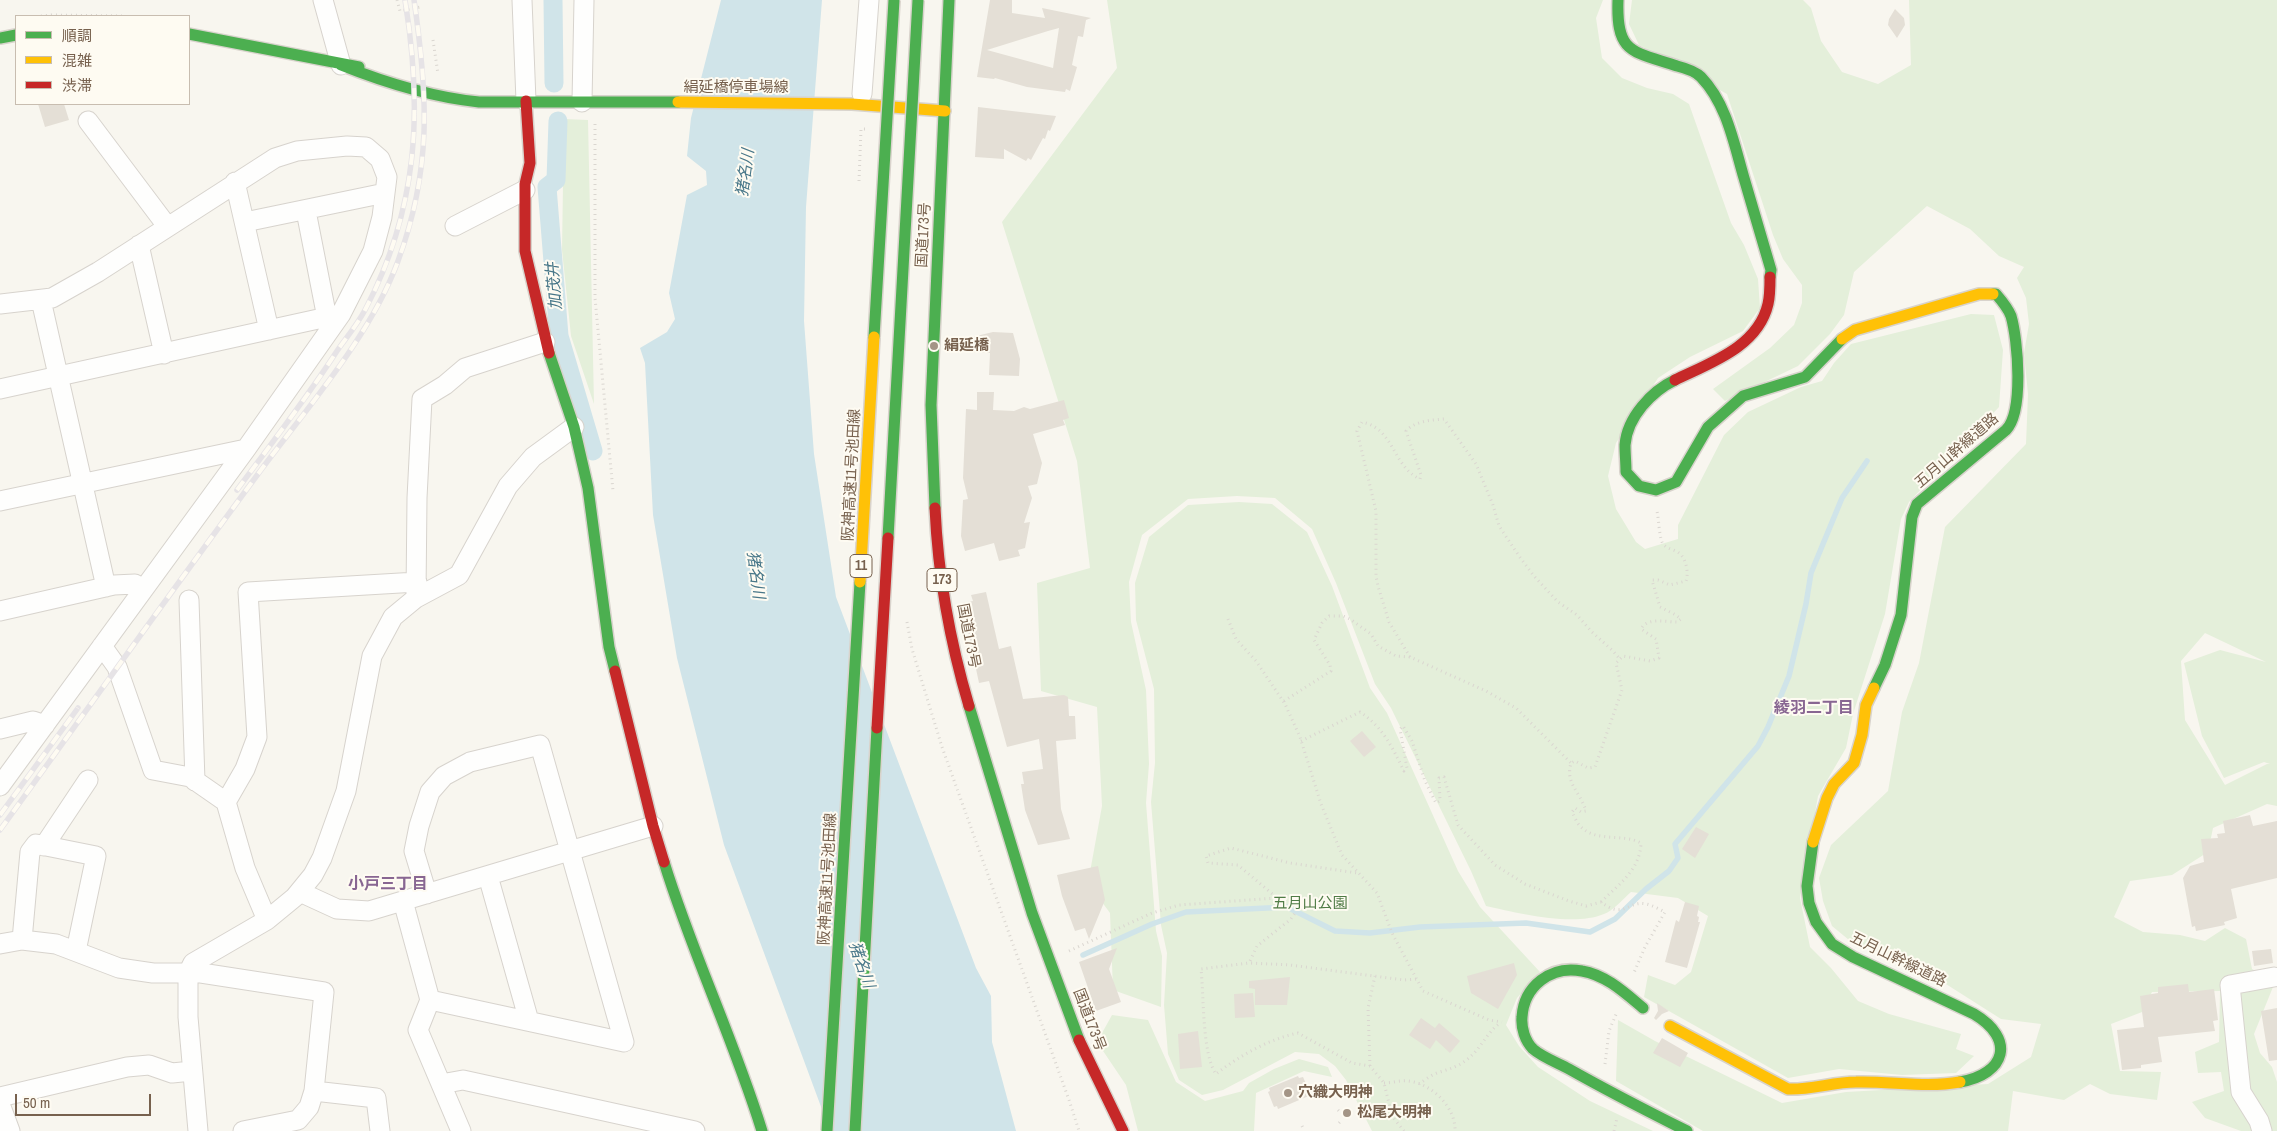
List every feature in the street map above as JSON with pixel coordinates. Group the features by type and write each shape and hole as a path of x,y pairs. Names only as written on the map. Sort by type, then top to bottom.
{"main road":[{"name":"阪神高速11号池田線","path":"827,1131 894,0"},
{"name":"11","path":"854,1131 918,0"},
{"name":"国道173号","path":"949,0 931,405 937,550 956,663 1032,913 1083,1050 1123,1131"},
{"path":"1618,0 1617,22 1620,36 1631,51 1690,70 1700,76 1717,98 1731,132 1772,270 1768,305 1759,323 1746,341 1730,353 1668,383 1633,418 1624,443 1626,472 1639,486 1656,490"},
{"path":"190,34 341,65 398,73"},
{"path":"0,38 15,35"},
{"name":"絹延橋停車場線","path":"341,65 382,82 472,102 504,104 526,101 555,101 588,109 611,102 857,99 945,111"},
{"name":"絹延橋停車場線","path":"439,82 471,91 526,101"},
{"path":"526,101 530,163 525,190 525,251 545,342 574,427 588,488 609,647 653,826 680,912 748,1086 762,1131"},
{"name":"五月山幹線道路","path":"1656,490 1676,482 1708,427 1743,396 1805,377 1839,342 1855,330 1979,294 1996,294 2005,303 2012,319 2016,357 2016,395 2012,422 2006,432 1917,504 1912,517 1901,615 1885,665 1866,705 1862,735 1854,762 1834,784 1827,798 1814,837 1807,886 1809,903 1816,922 1832,944 1853,957 1974,1014 1990,1024 1998,1033 2001,1044 2000,1055 1995,1065 1984,1076 1955,1083 1844,1082 1805,1091 1788,1089 1664,1022"},
{"path":"1644,1008 1588,971 1569,971 1551,974 1531,988 1523,1008 1522,1026 1525,1036 1533,1049 1687,1131"}],"street":[{"path":"323,0 341,65"},
{"path":"522,0 526,101"},
{"path":"584,0 588,109"},
{"path":"857,99 869,0"},
{"path":"88,121 168,226"},
{"path":"0,304 52,298 139,245 235,182 275,158 289,153 347,146 366,148 380,159 388,177 373,251 334,316 246,449 0,786"},
{"path":"235,182 269,330"},
{"path":"455,226 525,190"},
{"path":"245,222 306,211 385,193"},
{"path":"306,211 334,316"},
{"path":"139,245 164,354"},
{"path":"41,300 84,483 106,587"},
{"path":"0,389 334,316"},
{"path":"198,1131 188,1017 188,973 193,963 267,920 300,892 322,858 346,791 372,656 392,618 416,590 417,498 422,400 465,368 545,342"},
{"path":"226,802 245,769 257,737 248,592 416,590 459,575 508,486 533,457 574,427"},
{"path":"0,501 246,449"},
{"path":"0,611 106,587 135,584 142,589"},
{"path":"189,600 194,780"},
{"path":"102,646 116,667 153,770 190,777 226,802 245,868 267,920"},
{"path":"0,728 33,721 45,725"},
{"path":"427,894 414,851 430,792 444,776 470,762 540,745 624,1042 430,1000"},
{"path":"44,846 88,780"},
{"path":"300,892 337,909 369,911 653,826"},
{"path":"22,940 30,852 36,844 96,856 76,951"},
{"path":"488,876 529,1021"},
{"path":"403,901 430,1000 418,1030 460,1131"},
{"path":"0,944 22,940 56,944 119,968 153,973 201,973 324,992 314,1090 309,1107 298,1120 244,1131"},
{"path":"2262,1131 2260,1121 2241,1092 2230,985 2274,977"},
{"path":"0,1097 126,1067 149,1066 172,1073 192,1071"},
{"path":"441,1084 463,1080 628,1124 694,1131"},
{"path":"314,1090 376,1098 380,1131"},
{"path":"0,1104 10,1131"}],"path":[{"path":"398,0 400,11 421,7"},
{"path":"433,40 439,82"},
{"path":"588,109 595,298 613,496"},
{"path":"1410,657 1389,622 1376,576 1376,511 1357,431 1362,422 1373,424 1380,429 1392,445 1400,461 1420,479 1422,475 1406,432 1411,426 1444,419 1449,423 1476,464 1493,505 1499,526 1518,556 1558,602 1577,615 1592,632 1614,651 1618,658 1616,663 1622,690 1595,767 1588,768 1575,761 1571,763"},
{"path":"1618,658 1623,656 1650,661 1660,658 1656,640 1641,629 1644,625 1651,622 1677,622 1681,619 1676,614 1660,607 1653,587 1652,580 1658,580 1670,585 1686,581 1688,576 1685,561 1679,553 1662,543 1655,502 1656,490"},
{"path":"1284,701 1331,671 1314,640 1322,623 1329,616 1343,616 1372,634 1378,646 1396,656 1410,657 1486,691 1516,708 1571,763"},
{"path":"1228,619 1236,639 1256,661 1284,701 1301,741 1334,838 1342,855 1377,894 1392,933 1423,991 1471,1010 1489,1020 1502,1022 1492,1029 1483,1044 1466,1061 1454,1068 1437,1072 1419,1084"},
{"path":"1301,741 1360,712 1373,720 1386,735 1404,771 1407,768 1400,729 1402,726 1412,741 1425,781 1436,803 1440,801 1439,778 1444,777 1458,825 1496,865 1525,884 1586,906 1601,902 1633,871 1641,856 1641,843 1634,839 1600,837 1580,826 1572,812 1575,808 1581,812 1586,811 1583,800 1569,778 1571,763"},
{"path":"1276,898 1238,865 1208,863 1206,856 1231,848 1290,863 1358,873"},
{"path":"1068,952 1136,919 1179,905 1276,898 1290,898 1301,904 1291,919 1257,946 1249,963"},
{"path":"1601,902 1609,909 1619,910 1645,904 1665,912 1645,947 1609,1031 1602,1087"},
{"path":"1370,1066 1352,1063 1298,1033 1265,1045 1230,1063 1216,1074 1210,1065 1200,969 1249,963 1290,965 1404,980 1417,979"},
{"path":"1375,976 1368,1008 1370,1066 1384,1083 1392,1116 1404,1131"},
{"path":"1384,1083 1407,1081 1419,1084 1445,1101 1451,1111 1455,1131"}],"green space":[{"path":"1107,0 1603,0 1596,18 1602,58 1622,78 1647,88 1673,94 1689,104 1731,223 1744,245 1758,279 1760,308 1743,331 1690,357 1658,378 1616,443 1608,476 1616,509 1636,542 1645,549 1678,539 1678,525 1724,435 1748,412 1801,387 1822,381 1834,363 1851,344 1971,314 1994,315 2003,350 1999,407 1909,502 1901,519 1885,614 1853,714 1846,748 1818,796 1800,898 1810,947 1831,968 1858,1001 1889,1014 1961,1034 1956,1049 1974,1056 1956,1073 1902,1075 1839,1069 1788,1078 1644,997 1648,975 1675,985 1691,972 1708,916 1678,898 1631,892 1614,908 1604,914 1591,918 1577,919 1545,918 1486,906 1471,871 1391,708 1375,684 1336,583 1312,529 1275,498 1237,496 1188,499 1142,535 1129,582 1131,622 1146,690 1149,764 1146,803 1156,931 1162,956 1161,1007 1113,990 1110,913 1088,883 1102,806 1097,707 1041,691 1037,583 1090,568 1077,461 1002,222 1117,68"},
{"path":"1632,0 1803,0 1811,8 1821,41 1842,72 1878,84 1911,65 1909,0 2277,0 2277,806 2267,804 2213,828 2208,852 2172,875 2130,881 2114,917 2143,932 2180,935 2205,941 2225,928 2246,939 2252,969 2275,982 2254,1034 2260,1053 2272,1067 2277,1082 2277,1131 2241,1131 2205,1118 2192,1102 2224,1091 2221,1072 2198,1073 2195,1052 2219,1042 2220,991 2152,992 2142,1012 2111,1024 2120,1071 2161,1072 2157,1100 2110,1094 2090,1084 2064,1100 2013,1091 2008,1131 1703,1131 1616,1081 1618,1020 1655,1041 1782,1103 1846,1092 1988,1084 2031,1057 2041,1024 2001,1019 1927,972 1849,940 1832,926 1823,901 1819,878 1831,845 1888,791 1902,712 1919,663 1945,527 2026,444 2028,394 2024,353 2029,324 2026,298 2017,278 2024,267 1999,256 1970,229 1927,206 1854,272 1844,315 1830,334 1798,366 1725,401 1713,389 1770,348 1794,325 1802,303 1802,285 1783,259 1773,235 1727,94 1639,45 1629,24","holes":["2205,633 2266,662 2220,650 2184,663 2202,736 2224,778 2264,762 2270,764 2225,785 2185,720 2181,661"]},
{"path":"564,119 588,120 594,404 571,336 562,250"},
{"name":"五月山公園","path":"1239,502 1272,504 1307,532 1332,586 1370,688 1387,713 1458,871 1480,907 1540,972 1517,998 1506,1025 1519,1046 1538,1067 1590,1101 1653,1131 1372,1131 1346,1080 1335,1066 1319,1054 1295,1052 1223,1090 1202,1095 1179,1080 1168,1054 1164,1005 1167,953 1161,925 1151,802 1155,763 1154,689 1136,620 1135,583 1149,537 1188,505"},
{"path":"1112,1015 1148,1020 1176,1082 1205,1101 1243,1091 1249,1083 1274,1069 1299,1059 1328,1067 1332,1077 1304,1071 1256,1093 1254,1131 1138,1131 1126,1085 1097,1042"}],"water":[{"name":"猪名川","path":"721,0 822,0 806,207 804,321 814,454 836,597 976,968 991,996 992,1042 1016,1131 830,1131 724,845 677,658 653,515 645,363 640,348 667,332 675,319 669,293 687,195 707,185 706,171 687,156 691,118"}],"building":[{"path":"990,0 1012,0 1012,13 1045,18 1042,8 1091,18 1086,20 1083,37 1078,36 1072,65 1077,67 1070,91 1066,89 1065,92 1027,87 995,78 977,77","holes":["1059,28 1053,68 987,50"]},
{"path":"1895,9 1904,18 1905,25 1897,38 1888,25"},
{"path":"38,105 64,105 69,120 45,127"},
{"path":"978,107 1056,116 1050,131 1048,130 1045,139 1043,138 1031,160 1028,158 1026,161 1004,149 1004,159 975,157"},
{"path":"993,332 1013,333 1020,359 1019,376 989,375 990,353 968,352 968,338"},
{"path":"977,392 994,392 993,410 1014,411 1024,407 1030,409 1064,400 1069,418 1063,420 1065,425 1033,434 1042,463 1037,484 1028,486 1032,498 1024,523 1030,522 1025,548 1018,550 1020,556 999,561 994,543 965,551 961,536 963,500 968,499 963,478 966,409 977,410"},
{"path":"986,592 999,649 1011,646 1023,699 1064,695 1068,697 1069,716 1075,716 1076,739 1056,741 1061,809 1070,839 1038,845 1025,810 1021,784 1024,784 1022,772 1043,769 1039,739 1007,747 989,681 979,683 962,603 973,601 971,595"},
{"path":"1362,731 1376,747 1364,757 1350,741"},
{"path":"2250,815 2253,826 2277,821 2277,878 2231,889 2237,918 2224,922 2225,925 2196,931 2195,926 2192,927 2183,878 2190,866 2204,862 2201,839 2218,838 2217,834 2225,833 2223,821"},
{"path":"1696,827 1709,834 1695,858 1682,849"},
{"path":"1098,866 1105,900 1089,939 1085,928 1075,931 1062,896 1057,875"},
{"path":"1685,902 1699,906 1697,916 1699,917 1698,922 1700,922 1687,968 1665,962 1676,920 1679,922"},
{"path":"1117,948 1109,969 1121,1002 1096,1011 1079,962"},
{"path":"2271,949 2273,963 2254,966 2252,951"},
{"path":"1514,963 1517,975 1498,1009 1471,993 1467,976"},
{"path":"1290,977 1287,1005 1255,1005 1255,989 1249,988 1249,981"},
{"path":"2188,984 2189,992 2214,989 2218,1020 2213,1021 2215,1031 2158,1037 2162,1062 2141,1065 2141,1068 2122,1070 2117,1030 2144,1027 2140,996 2158,993 2158,987"},
{"path":"1253,993 1255,1017 1235,1018 1234,994"},
{"path":"1657,1003 1669,1011 1662,1014 1656,1020 1654,1018 1658,1011"},
{"path":"2277,1008 2277,1060 2269,1061 2261,1011"},
{"path":"1421,1018 1435,1028 1439,1023 1460,1041 1450,1053 1436,1040 1430,1049 1409,1035"},
{"path":"1198,1031 1202,1067 1180,1069 1178,1034"},
{"path":"1662,1038 1688,1053 1680,1067 1653,1053"},
{"name":"穴織大明神","path":"1298,1076 1299,1078 1303,1077 1311,1095 1278,1109 1277,1106 1274,1107 1268,1092 1270,1091 1269,1088"}],"waterway":[{"name":"加茂井","path":"553,0 554,83"},
{"name":"加茂井","path":"558,121 556,180 547,187 559,336 593,451"},
{"path":"1083,955 1152,924 1186,912 1287,907 1335,931 1370,933 1420,927 1526,923 1590,932 1615,919 1646,889 1669,871 1678,858 1675,844 1758,746 1789,676 1806,604 1811,573 1842,498 1867,461"}],"railway":[{"path":"237,490 301,404 362,316 383,272 396,235 406,197 412,159 414,120 414,81 405,0"},
{"path":"0,830 225,518 336,372 371,317 386,289 398,261 409,227 422,163 424,101 419,35 414,0"},
{"path":"0,815 78,708"}],"traffic: fast":[{"path":"874,337 894,0"},
{"path":"888,538 918,0"},
{"path":"935,508 931,405 949,0"},
{"path":"1618,0 1620,31 1624,41 1630,48 1638,53 1696,73 1717,99 1733,138 1771,270 1770,277"},
{"path":"190,34 359,67"},
{"path":"0,38 15,35"},
{"path":"341,65 408,88 443,97 479,102 678,102"},
{"path":"1874,688 1885,665 1901,615 1912,517 1917,504 2006,430 2012,421 2018,375 2014,327 2010,313 2005,305 1996,294 1993,294"},
{"path":"1675,380 1650,398 1642,406 1630,425 1625,445 1626,472 1639,486 1656,490 1676,482 1708,427 1743,396 1805,377 1842,339"},
{"path":"549,353 574,427 588,488 609,647 615,671"},
{"path":"827,1131 860,582"},
{"path":"969,706 1032,913 1079,1040"},
{"path":"855,1131 877,728"},
{"path":"1813,842 1807,886 1809,903 1816,922 1832,944 1853,957 1974,1014 1996,1034 2000,1044 2000,1054 1996,1064 1988,1072 1976,1078 1960,1082"},
{"path":"664,862 687,930 739,1063 762,1131"},
{"path":"1643,1008 1615,985 1599,976 1582,971 1560,971 1541,980 1534,987 1524,1006 1522,1026 1528,1042 1541,1055 1687,1131"}],"traffic: slow":[{"path":"678,102 852,104 945,111"},
{"path":"1842,339 1855,330 1979,294 1993,294"},
{"path":"860,582 874,337"},
{"path":"1813,842 1827,798 1834,784 1854,763 1862,735 1866,705 1874,688"},
{"path":"1670,1026 1788,1089 1847,1082 1921,1084 1960,1082"}],"traffic: jam":[{"path":"526,101 530,163 525,184 525,251 549,353"},
{"path":"1675,380 1731,352 1754,332 1763,319 1768,304 1770,277"},
{"path":"935,508 946,608 969,706"},
{"path":"877,728 888,538"},
{"path":"615,671 653,826 664,862"},
{"path":"1079,1040 1123,1131"}],"place":[{"name":"絹延橋","path":"934,346"},
{"name":"穴織大明神","path":"1288,1093"},
{"name":"松尾大明神","path":"1347,1113"}],"district":[{"name":"綾羽二丁目","path":"1814,709"},
{"name":"小戸三丁目","path":"388,885"}]}
